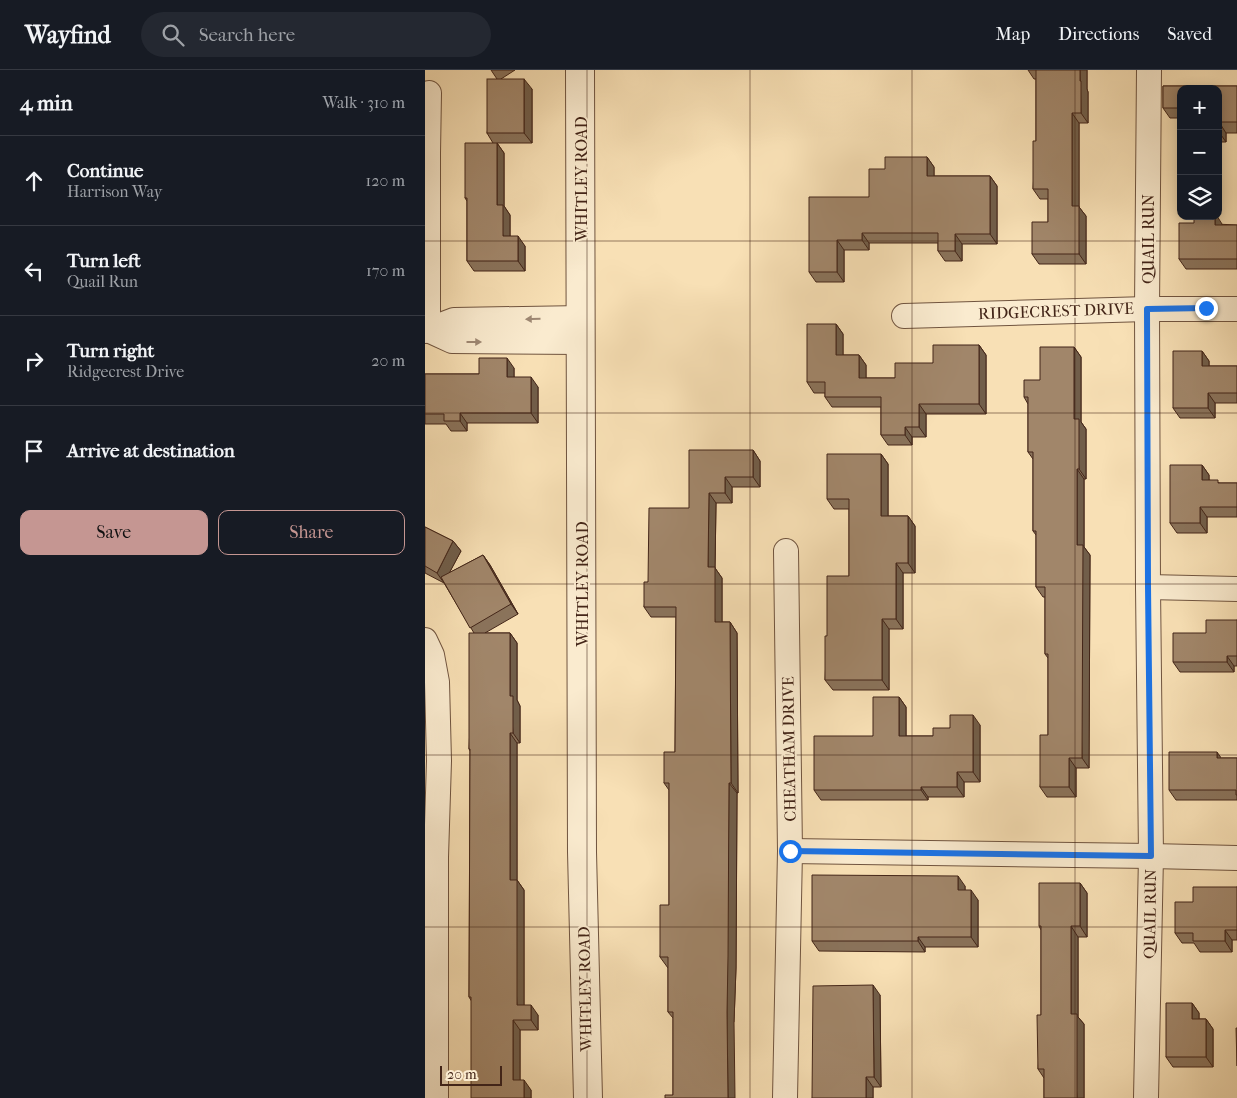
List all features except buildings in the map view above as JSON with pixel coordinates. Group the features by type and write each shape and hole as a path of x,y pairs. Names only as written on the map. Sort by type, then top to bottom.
{"street":[{"name":"WHITLEY ROAD","path":"580,70 582,852 588,1098"},
{"name":"QUAIL RUN","path":"1146,1098 1151,856 1147,309 1149,70"},
{"path":"429,93 427,330 452,342 582,330"},
{"name":"RIDGECREST DRIVE","path":"904,316 1147,309 1237,309"},
{"name":"CHEATHAM DRIVE","path":"785,1098 790,851 787,551"},
{"path":"1148,586 1237,589"},
{"path":"425,640 431,655 437,682 439,761 436,857 436,1098"},
{"path":"790,851 1237,858"}],"route":[{"path":"790,851 1151,856 1147,309 1206,308"}]}
